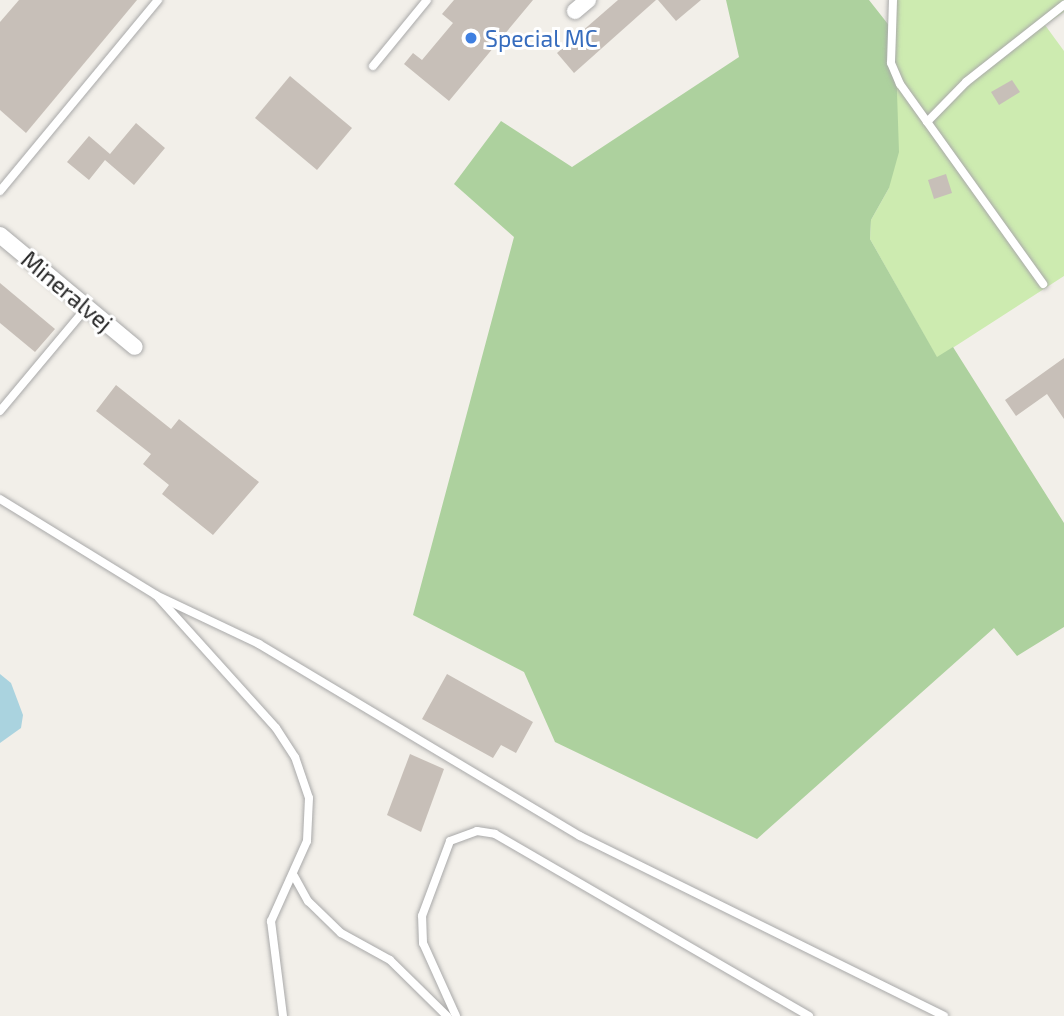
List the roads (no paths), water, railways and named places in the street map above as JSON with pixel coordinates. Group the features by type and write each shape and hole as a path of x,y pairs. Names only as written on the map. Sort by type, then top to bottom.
{"street":[{"path":"575,11 588,0"},
{"name":"Mineralvej","path":"0,235 135,347"}],"lane":[{"path":"0,191 158,0"},
{"path":"373,66 427,0"},
{"path":"893,0 891,63 928,122 1042,284"},
{"path":"928,122 966,82 1064,5"},
{"path":"0,411 87,307"},
{"path":"0,499 156,595 260,645 580,835 944,1016"},
{"path":"156,595 295,757 309,798 307,841 271,921 283,1016"},
{"path":"456,1016 424,943 422,916 450,841 477,831 495,834 809,1016"},
{"path":"293,876 308,901 341,933 390,960 447,1016"}],"water":[{"path":"0,674 11,683 23,715 21,728 0,743"}],"place":[{"name":"Special MC","path":"471,38"}]}
